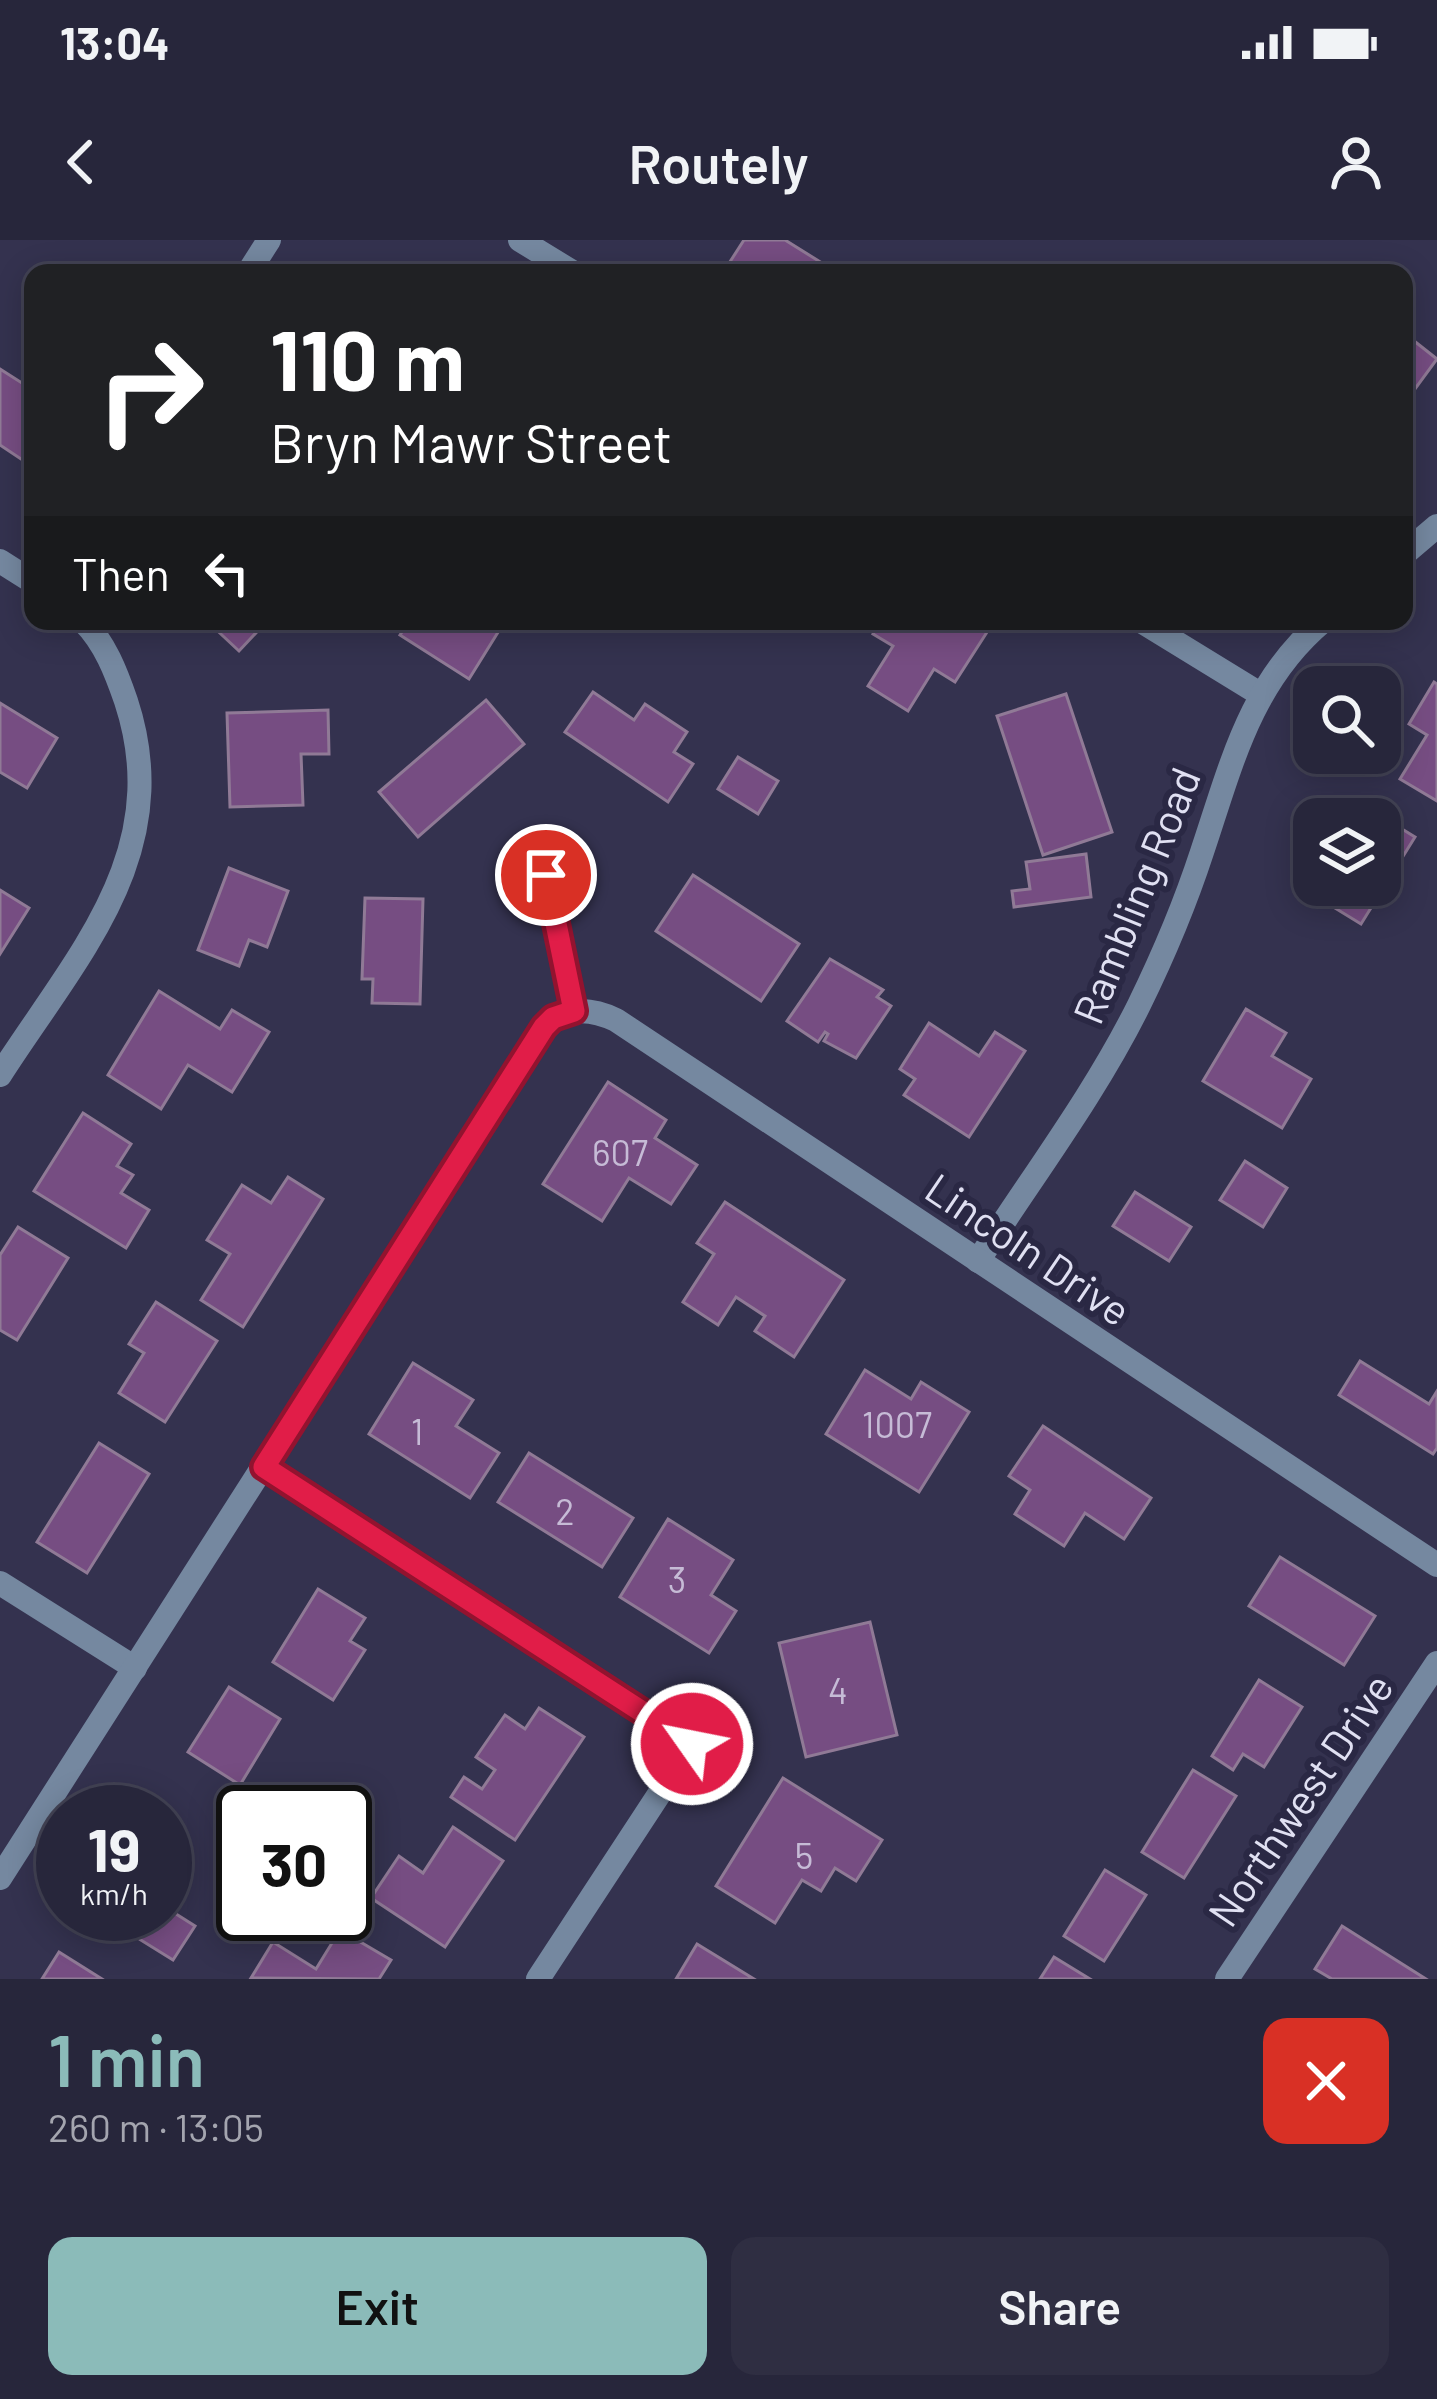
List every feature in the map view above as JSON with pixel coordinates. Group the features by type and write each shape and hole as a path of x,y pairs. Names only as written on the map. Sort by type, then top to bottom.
{"street":[{"path":"520,240 559,264"},
{"path":"1413,546 1437,526"},
{"path":"1,1073 104,914 124,874 136,833 142,798 132,721 107,654 90,630"},
{"path":"1157,630 1260,694"},
{"name":"Rambling Road","path":"978,1261 1137,1008 1194,873 1244,726 1282,662 1314,630"},
{"path":"0,1878 544,1027 553,1018 574,1011 546,875"},
{"name":"Lincoln Drive","path":"574,1011 601,1013 616,1021 1437,1564"},
{"path":"264,1467 692,1744 538,1979"},
{"path":"0,1583 135,1668"},
{"name":"Northwest Drive","path":"1227,1979 1437,1663"}],"building":[{"path":"744,240 785,240 824,264 729,264"},
{"path":"1413,340 1437,359 1413,392"},
{"path":"0,369 24,384 24,461 0,445"},
{"path":"217,630 259,630 239,651"},
{"path":"403,630 499,630 469,679 400,635"},
{"path":"875,630 988,630 955,682 934,669 908,711 868,686 893,646 873,634"},
{"path":"1434,682 1437,801 1400,779 1427,735 1409,724"},
{"path":"593,692 634,720 645,704 687,732 674,752 693,764 668,802 565,732"},
{"path":"1066,694 1112,832 1043,855 997,716"},
{"path":"486,700 524,744 418,837 379,792"},
{"path":"0,703 57,738 27,788 0,772"},
{"path":"328,710 329,754 301,754 303,805 230,807 227,713"},
{"path":"738,757 778,781 758,814 718,789"},
{"path":"1401,828 1415,837 1401,860"},
{"path":"1086,854 1091,897 1014,907 1012,891 1030,889 1026,862"},
{"path":"229,868 288,891 267,947 249,940 239,966 198,950"},
{"path":"693,875 799,944 761,1001 656,931"},
{"path":"0,890 29,908 0,954"},
{"path":"365,898 423,899 420,1004 372,1003 373,979 362,979"},
{"path":"1332,906 1372,906 1361,924"},
{"path":"830,959 883,990 877,997 891,1006 856,1058 824,1041 825,1032 818,1042 787,1021"},
{"path":"159,991 220,1029 232,1010 269,1032 232,1092 188,1065 161,1109 108,1075"},
{"path":"1246,1009 1286,1033 1272,1056 1311,1079 1282,1128 1203,1081"},
{"path":"929,1023 979,1056 995,1032 1025,1051 969,1137 904,1095 915,1079 900,1069"},
{"path":"608,1082 666,1120 655,1138 697,1165 671,1204 629,1178 602,1221 543,1184"},
{"path":"83,1113 131,1144 117,1166 133,1175 121,1193 149,1210 126,1248 34,1191"},
{"path":"1245,1161 1287,1188 1263,1227 1220,1200"},
{"path":"288,1177 323,1199 243,1327 201,1300 230,1254 207,1240 242,1185 271,1203"},
{"path":"1135,1192 1191,1227 1169,1261 1113,1226"},
{"path":"725,1202 844,1280 794,1357 755,1331 765,1316 736,1297 718,1325 683,1302 714,1254 697,1243"},
{"path":"18,1227 68,1258 17,1340 0,1330 0,1255"},
{"path":"156,1302 217,1341 165,1422 119,1393 144,1353 129,1344"},
{"path":"1360,1361 1429,1404 1437,1391 1437,1448 1433,1454 1339,1395"},
{"path":"413,1363 473,1400 456,1426 499,1453 470,1498 369,1434"},
{"path":"865,1370 911,1399 921,1382 969,1412 919,1492 826,1434"},
{"path":"1043,1426 1151,1498 1124,1539 1085,1513 1064,1546 1015,1514 1030,1490 1009,1476"},
{"path":"99,1443 149,1474 87,1573 37,1542"},
{"path":"529,1453 633,1518 602,1567 498,1502"},
{"path":"668,1519 733,1560 711,1595 736,1611 709,1653 620,1597"},
{"path":"1280,1557 1375,1616 1344,1665 1249,1606"},
{"path":"318,1589 365,1618 350,1641 365,1650 333,1700 273,1662"},
{"path":"870,1622 897,1735 806,1757 779,1643"},
{"path":"1259,1680 1302,1707 1264,1767 1243,1754 1233,1770 1212,1756"},
{"path":"229,1687 280,1719 240,1785 188,1752"},
{"path":"539,1708 584,1737 515,1840 451,1797 464,1777 482,1789 495,1770 476,1757 505,1715 525,1729"},
{"path":"1193,1770 1236,1796 1184,1878 1142,1852"},
{"path":"783,1778 882,1840 856,1881 835,1868 821,1891 802,1880 775,1923 716,1886"},
{"path":"453,1827 503,1861 445,1947 372,1899 399,1856 423,1873"},
{"path":"1105,1870 1146,1895 1104,1961 1064,1936"},
{"path":"1342,1926 1426,1979 1332,1979 1315,1969"},
{"path":"142,1941 185,1941 173,1960"},
{"path":"333,1941 359,1941 391,1960 379,1979 251,1978 273,1942 316,1969"},
{"path":"697,1944 754,1979 676,1979"},
{"path":"59,1952 102,1979 42,1979"},
{"path":"1054,1957 1090,1979 1040,1979"}],"route":[{"path":"546,875 574,1011 553,1018 544,1027 264,1467 692,1744"}]}
